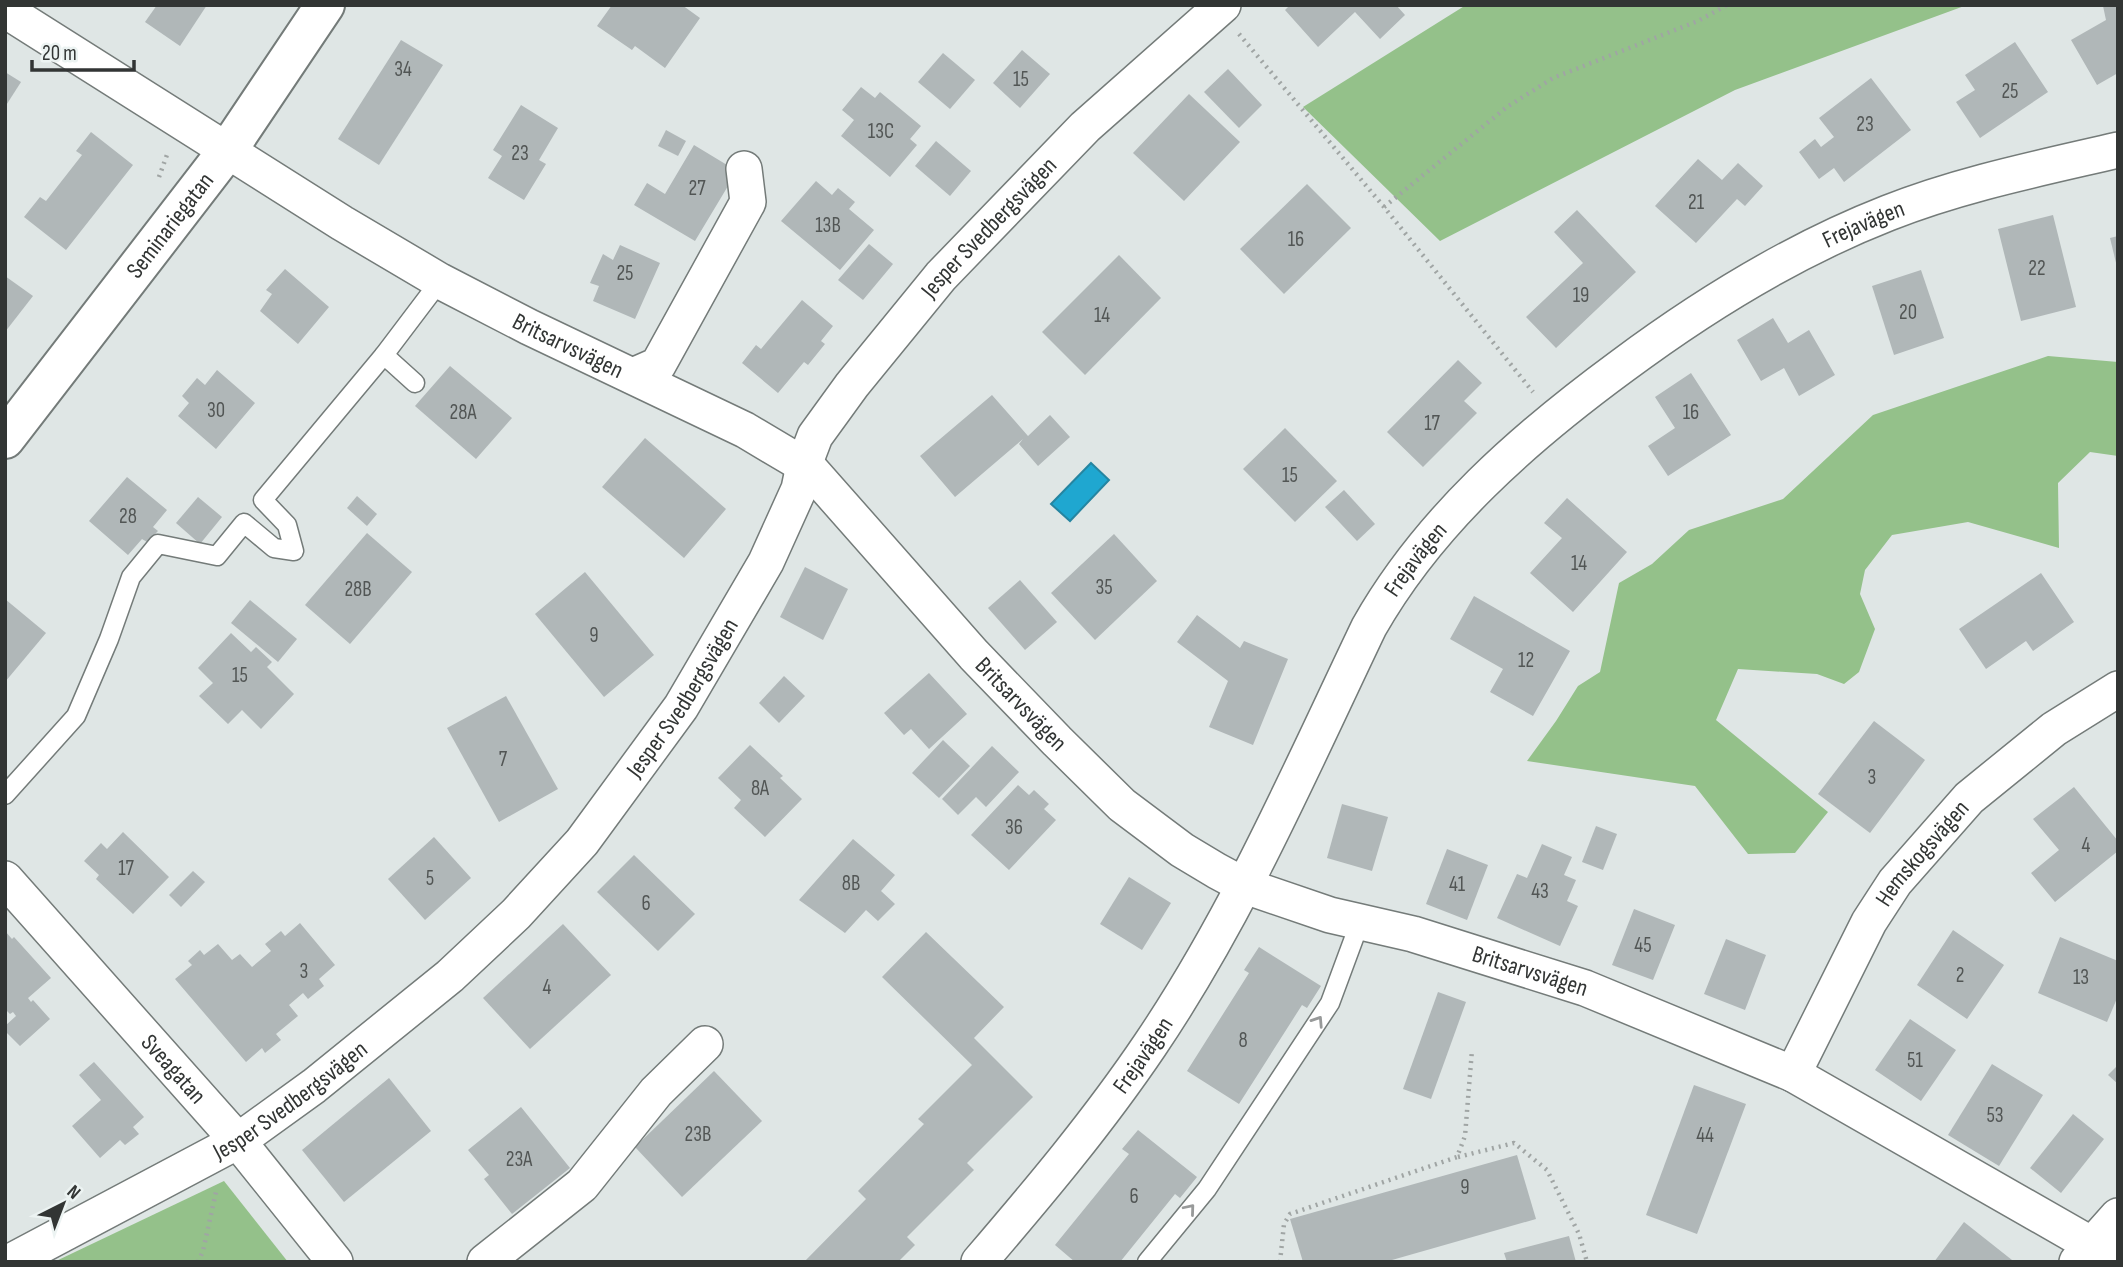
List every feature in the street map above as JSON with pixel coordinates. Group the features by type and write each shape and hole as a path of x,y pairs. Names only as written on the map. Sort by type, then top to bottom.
{"street":[{"name":"Seminariegatan","path":"5,439 226,151 325,5"},
{"name":"Jesper Svedbergsvägen","path":"10,1262 238,1141 314,1086 450,976 516,914 582,842 681,707 766,562 799,489 803,465 816,436 852,385 942,276 1085,127 1219,6"},
{"name":"Britsarvsvägen","path":"5,10 226,151 440,281 745,429 803,465 837,498 974,654 1057,741 1122,805 1182,850 1245,886 1330,915 1413,934 1585,988 1793,1074 2096,1254"},
{"name":"Frejavägen","path":"979,1262 1105,1109 1158,1033 1245,886 1368,627 1382,603 1429,540 1503,463 1554,418 1667,332 1752,278 1819,242 1889,212 1953,191 2118,150"},
{"path":"633,376 658,365 748,202 744,169"},
{"name":"Hemskogsvägen","path":"1793,1074 1869,922 1895,882 1969,798 2054,729 2118,689"},
{"name":"Sveagatan","path":"5,879 238,1141 335,1262"},
{"path":"485,1262 582,1185 656,1092 705,1044"},
{"path":"2096,1254 2118,1216"}],"lane":[{"path":"5,796 76,716 109,639 131,577 158,544 217,556 244,523 274,548 294,551 287,525 263,500 384,355 440,281"},
{"path":"384,355 415,383"},
{"path":"1147,1262 1207,1189 1330,1003 1360,922"}],"path":[{"path":"1384,207 1507,107 1553,78 1698,21 1727,5"},
{"path":"1219,6 1554,418"},
{"path":"1457,1157 1465,1136 1472,1050"},
{"path":"198,1262 203,1251 219,1176 238,1141"},
{"path":"1280,1262 1284,1224 1290,1214 1457,1157 1514,1143 1547,1171 1579,1234 1587,1262"}],"green space":[{"path":"1466,5 1967,5 1735,90 1440,241 1303,107"},
{"path":"2048,356 2118,362 2118,456 2090,452 2058,483 2059,548 1968,522 1892,535 1865,570 1860,594 1875,629 1859,672 1844,684 1817,674 1738,669 1716,720 1828,812 1795,853 1748,854 1695,786 1527,761 1578,686 1600,672 1619,583 1652,564 1689,530 1783,499 1873,415"},
{"path":"224,1181 288,1262 54,1262"}],"water":[{"path":"1091,463 1109,480 1070,521 1051,504"}],"building":[{"path":"157,5 207,5 180,46 145,22"},
{"path":"612,5 682,5 700,18 665,68 635,46 632,50 597,26"},
{"path":"1290,5 1396,5 1405,15 1380,39 1355,12 1318,47 1285,10"},
{"path":"2118,5 2118,73 2097,85 2071,40 2106,20 2103,6"},
{"path":"401,40 443,65 379,165 338,139"},
{"path":"2015,42 2048,92 1980,138 1956,102 1975,90 1965,75"},
{"path":"1022,50 1050,74 1020,108 993,83"},
{"path":"943,53 975,80 950,109 918,82"},
{"path":"1228,69 1262,105 1239,128 1204,92"},
{"path":"5,72 21,82 5,107"},
{"path":"1871,78 1911,130 1844,182 1834,168 1819,179 1799,152 1815,139 1821,147 1834,137 1819,118"},
{"path":"861,87 875,98 880,92 921,126 910,139 917,145 890,177 841,136 854,120 842,110"},
{"path":"1189,94 1240,142 1184,201 1133,153"},
{"path":"521,105 558,128 539,160 546,164 524,200 488,178 502,156 493,150"},
{"path":"666,130 686,141 678,156 658,146"},
{"path":"91,132 133,165 66,250 24,217 40,197 46,201 82,155 76,151"},
{"path":"936,141 971,171 950,196 915,166"},
{"path":"694,145 737,171 695,241 634,205 647,183 665,194"},
{"path":"1698,159 1722,180 1738,163 1763,186 1745,206 1737,199 1696,243 1655,206"},
{"path":"816,181 832,195 838,188 855,202 849,209 874,230 840,270 781,221"},
{"path":"1307,184 1351,228 1284,294 1240,249"},
{"path":"1577,210 1636,272 1556,348 1526,317 1583,263 1554,232"},
{"path":"2053,215 2076,307 2021,321 1998,229"},
{"path":"2118,236 2118,267 2117,267 2110,238"},
{"path":"869,244 893,264 863,300 838,280"},
{"path":"620,245 660,263 635,319 593,301 599,286 590,283 603,254 613,260"},
{"path":"1119,255 1161,298 1085,375 1042,332"},
{"path":"285,269 329,307 298,344 260,311 272,294 266,290"},
{"path":"1921,270 1944,338 1894,355 1872,286"},
{"path":"5,276 33,296 5,332"},
{"path":"802,300 833,326 821,341 825,344 808,365 804,362 778,393 742,363 756,345 761,349"},
{"path":"1773,318 1788,343 1809,330 1835,375 1799,396 1784,368 1761,381 1737,340"},
{"path":"1458,360 1482,383 1464,401 1477,413 1423,467 1387,432"},
{"path":"450,366 512,418 476,459 415,406"},
{"path":"217,370 255,403 216,449 178,416 189,403 182,396 197,378 205,385"},
{"path":"1691,373 1731,435 1668,476 1648,446 1675,428 1655,397"},
{"path":"992,395 1028,436 1050,415 1070,437 1038,466 1019,444 1023,439 955,497 920,456"},
{"path":"1285,428 1337,481 1295,522 1243,469"},
{"path":"645,438 726,509 684,558 602,487"},
{"path":"127,477 167,510 153,527 158,531 147,542 142,539 128,555 89,521"},
{"path":"1344,490 1375,524 1357,541 1325,507"},
{"path":"357,496 377,514 367,526 347,508"},
{"path":"198,497 222,517 200,544 176,523"},
{"path":"1567,498 1627,552 1573,612 1530,573 1562,538 1544,523"},
{"path":"367,533 412,572 350,644 305,605"},
{"path":"1114,534 1157,581 1095,640 1051,593"},
{"path":"805,567 848,589 823,640 780,617"},
{"path":"585,572 654,655 604,697 535,614"},
{"path":"2041,573 2074,622 2033,651 2026,641 1986,669 1959,629"},
{"path":"1020,580 1057,622 1025,650 988,608"},
{"path":"1474,596 1570,651 1533,716 1490,692 1503,669 1450,639"},
{"path":"5,599 46,633 5,682"},
{"path":"250,600 297,639 278,662 231,623"},
{"path":"1197,615 1240,648 1244,641 1288,659 1253,745 1209,727 1228,681 1177,642"},
{"path":"231,633 251,652 256,647 272,662 267,667 294,694 261,729 242,710 228,724 199,696 213,683 198,668"},
{"path":"929,673 967,714 929,749 911,729 904,735 884,713"},
{"path":"784,676 805,696 779,723 759,703"},
{"path":"506,696 558,789 499,822 447,728"},
{"path":"1874,721 1925,760 1870,833 1818,794"},
{"path":"943,740 970,766 939,798 912,773"},
{"path":"750,745 783,776 780,778 802,799 765,837 734,808 741,800 718,778"},
{"path":"992,746 1019,772 986,807 976,797 958,815 942,799"},
{"path":"1018,785 1029,795 1034,790 1049,804 1044,809 1056,820 1009,870 971,835"},
{"path":"2074,787 2118,841 2118,851 2055,902 2031,873 2059,850 2033,819"},
{"path":"1342,804 1388,817 1372,871 1327,858"},
{"path":"1596,826 1617,834 1603,870 1582,862"},
{"path":"123,832 169,877 133,914 96,879 99,875 84,861 101,843 107,849"},
{"path":"434,837 471,878 425,920 388,879"},
{"path":"853,839 895,875 881,891 895,904 878,921 866,910 845,933 799,900"},
{"path":"1542,844 1572,857 1564,875 1576,880 1567,901 1578,906 1560,946 1497,918 1517,874 1527,878"},
{"path":"1447,849 1488,865 1467,920 1426,904"},
{"path":"634,855 695,914 658,951 597,892"},
{"path":"193,871 205,882 181,907 169,895"},
{"path":"1129,877 1171,903 1142,950 1100,924"},
{"path":"1634,909 1675,925 1653,980 1612,965"},
{"path":"300,923 335,965 319,979 324,986 308,999 303,993 289,1005 298,1016 276,1034 281,1040 265,1053 262,1048 246,1062 175,979 192,965 188,961 200,950 204,955 218,944 232,960 240,954 252,967 271,951 265,944 281,931 285,936"},
{"path":"563,924 611,975 530,1049 483,998"},
{"path":"1953,930 2004,965 1967,1019 1917,985"},
{"path":"5,931 12,939 14,937 51,978 28,998 50,1019 20,1046 5,1031 5,1026 16,1016 5,1009"},
{"path":"926,932 1004,1007 974,1038 1033,1097 967,1163 974,1170 907,1237 915,1245 898,1262 804,1262 866,1199 858,1191 924,1124 918,1119 972,1065 882,977"},
{"path":"2060,937 2118,961 2118,996 2107,1022 2038,993"},
{"path":"1726,939 1766,955 1745,1010 1704,994"},
{"path":"1259,947 1321,986 1307,1008 1302,1005 1239,1104 1187,1071 1249,973 1244,970"},
{"path":"1438,992 1466,1002 1431,1099 1403,1089"},
{"path":"1910,1019 1956,1050 1921,1101 1875,1070"},
{"path":"94,1062 144,1117 133,1127 139,1134 125,1145 120,1140 100,1158 72,1126 101,1100 79,1075"},
{"path":"1992,1064 2043,1095 1999,1166 1948,1135"},
{"path":"2118,1065 2118,1084 2108,1075"},
{"path":"714,1071 762,1121 682,1197 635,1147"},
{"path":"389,1078 431,1131 344,1202 302,1150"},
{"path":"1694,1085 1746,1104 1697,1234 1646,1215"},
{"path":"521,1107 570,1168 512,1214 484,1179 489,1175 468,1150"},
{"path":"2073,1114 2104,1139 2061,1193 2030,1168"},
{"path":"1138,1130 1197,1177 1180,1198 1175,1194 1120,1262 1075,1262 1055,1245 1129,1154 1122,1149"},
{"path":"1517,1155 1536,1219 1385,1262 1303,1262 1290,1219"},
{"path":"1964,1222 2012,1260 2011,1262 1934,1262"},
{"path":"1569,1236 1576,1262 1507,1262 1504,1253"}]}
